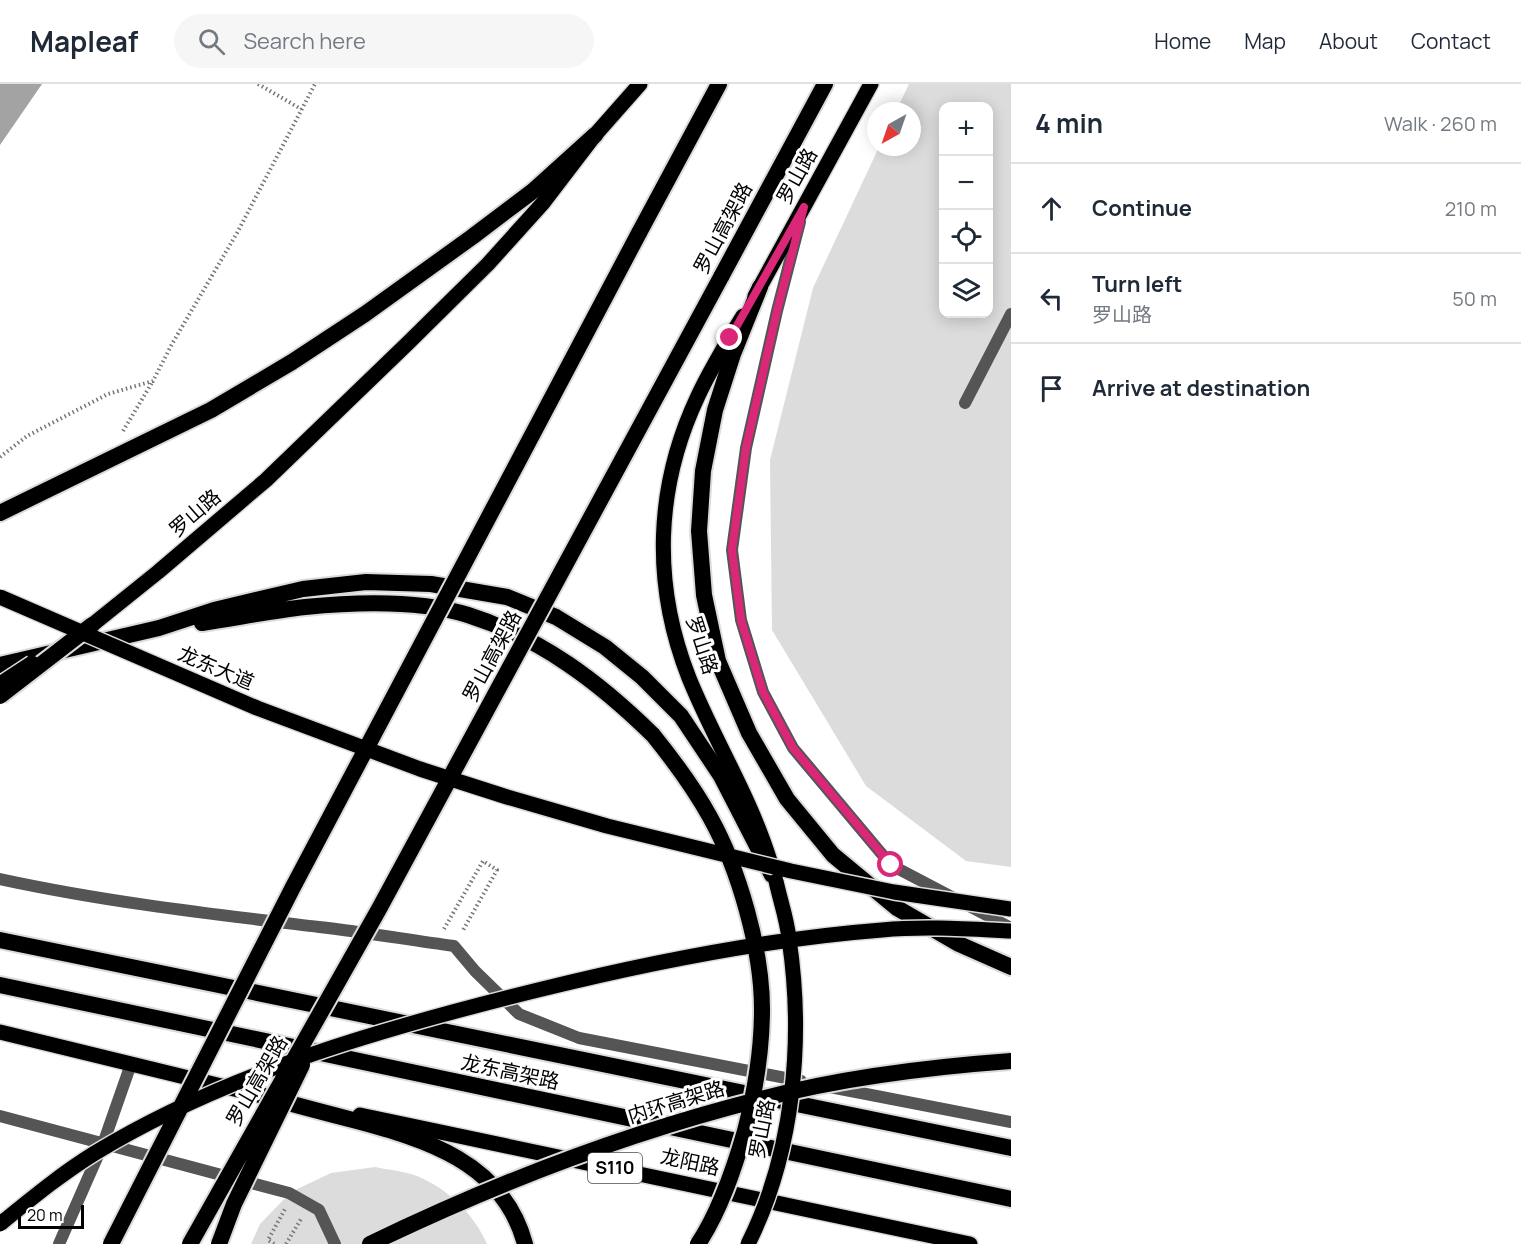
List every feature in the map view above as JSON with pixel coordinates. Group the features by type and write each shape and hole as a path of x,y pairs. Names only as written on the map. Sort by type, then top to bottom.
{"highway":[{"path":"111,1244 293,887 719,84"},
{"name":"罗山高架路","path":"190,1244 379,909 825,84"},
{"path":"0,513 211,410 292,362 365,314 472,237 533,191 595,135"},
{"path":"760,287 733,354 715,410 703,471 699,531 704,595 718,661 748,733 787,800 833,855 897,908 959,944 1011,967"},
{"path":"159,628 214,610 303,589 366,582 431,584 507,597 556,617 604,647 642,677 681,716 755,830 776,881"},
{"path":"0,665 159,628 304,607 357,604 412,605 466,614 518,634 569,663 615,698 653,735 684,775 706,810 732,864 747,912 757,961 762,1009 755,1093 733,1174 698,1244"},
{"path":"0,696 92,625"},
{"path":"219,1244 234,1204 379,909"},
{"name":"龙东高架路","path":"0,940 1011,1148"},
{"name":"龙东高架路","path":"0,985 1011,1199"},
{"name":"内环高架路","path":"370,1244 473,1198 597,1148 680,1121 766,1097 854,1080 947,1065 1011,1061"},
{"path":"260,1095 404,1133 465,1161 490,1183 514,1215 525,1244"}],"main road":[{"name":"罗山路","path":"0,684 92,625 266,480 488,264 543,202 595,135 640,84"},
{"name":"罗山路","path":"755,830 676,641 666,600 662,556 664,517 683,434 697,397 871,84"},
{"name":"龙东大道","path":"0,597 258,708 420,769 596,823 699,849 894,892 1011,909"},
{"name":"罗山路","path":"748,1244 772,1181 786,1128 795,1055 795,1000 789,938 776,881"},
{"path":"0,1224 50,1184 95,1153 204,1097 266,1071 364,1038 455,1011 597,975 689,956 787,940 885,930 1011,929"},
{"path":"0,1032 260,1095"},
{"name":"龙阳路","path":"260,1095 970,1244"}],"lane":[{"path":"804,207 777,311 746,448 732,550 741,620 763,692 793,748 891,865 1011,929"},
{"path":"965,403 1011,314"},
{"path":"0,879 69,894 206,915 321,927 454,946 475,971 519,1014 579,1038 1011,1122"},
{"path":"58,1244 103,1143 131,1064"},
{"path":"0,1116 288,1193 319,1210 335,1244"}],"path":[{"path":"258,84 301,109"},
{"path":"120,436 237,233 315,84"},
{"path":"0,458 27,436 108,394 153,381"},
{"path":"443,932 483,861 497,870 454,946"},
{"path":"286,1244 309,1204"},
{"path":"274,1244 268,1240 287,1206"}],"shaded area":[{"path":"0,84 42,84 0,145"},
{"path":"909,84 1011,84 1011,867 966,861 866,786 772,630 770,460 813,288 875,156 921,156 921,102 900,102"},
{"path":"375,1167 412,1174 439,1187 467,1212 487,1244 251,1244 260,1224 291,1192 331,1173"}],"route":[{"path":"730,338 804,207 777,311 746,448 732,550 741,620 763,692 793,748 891,865"}]}
